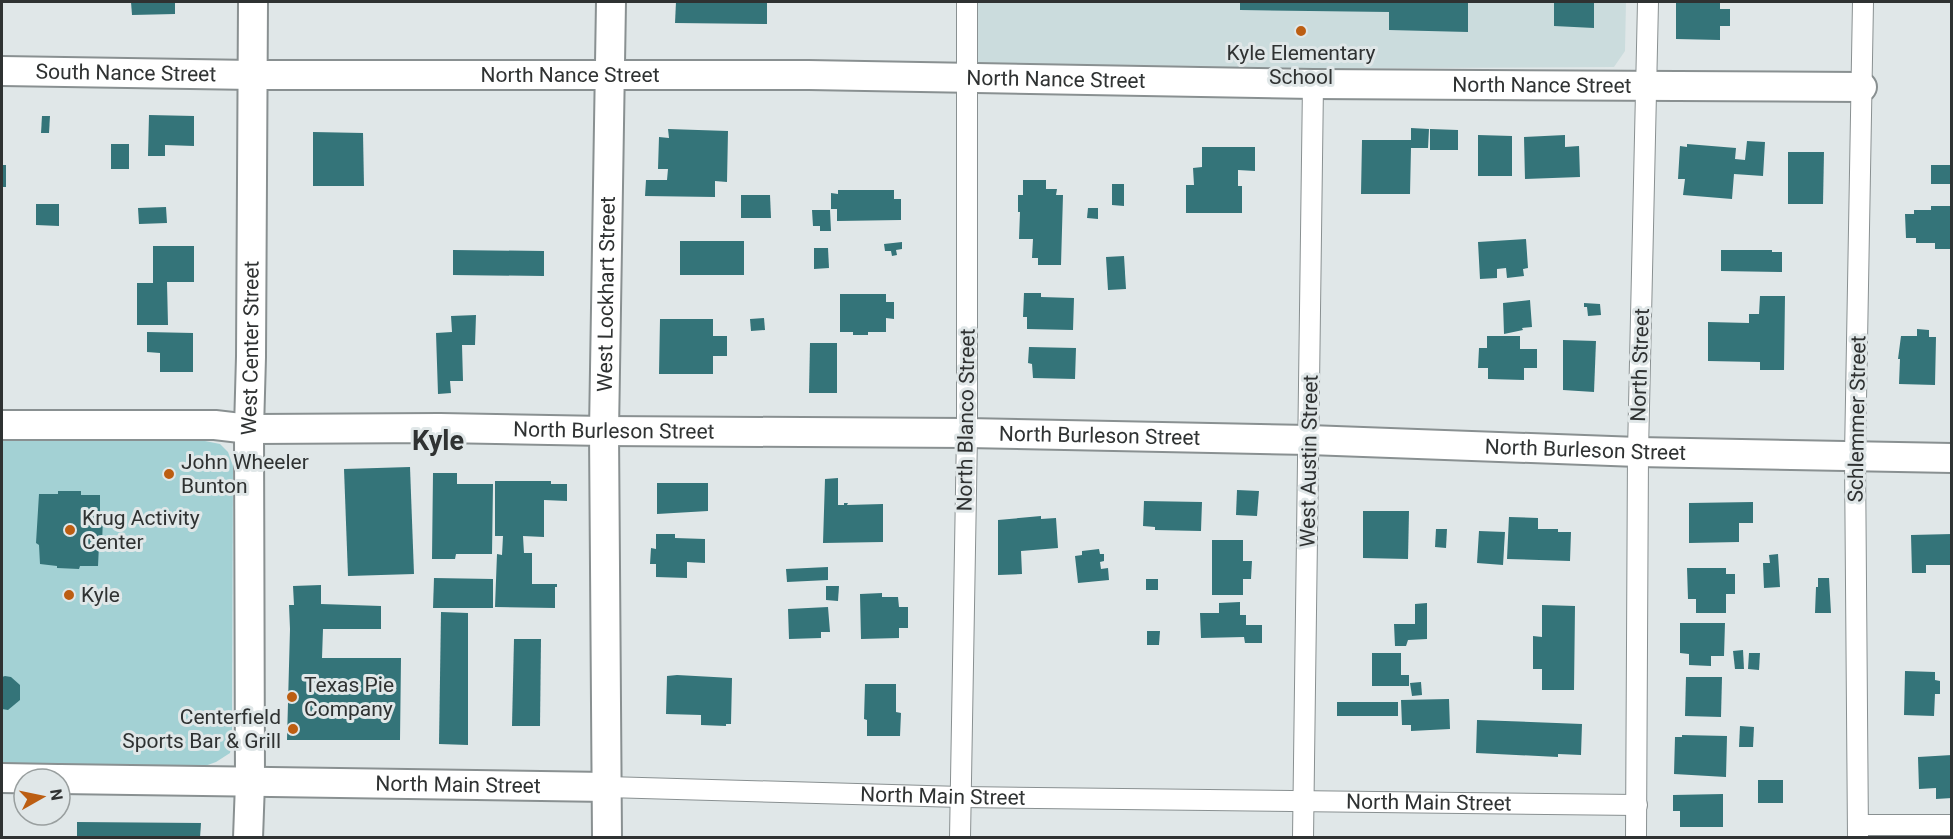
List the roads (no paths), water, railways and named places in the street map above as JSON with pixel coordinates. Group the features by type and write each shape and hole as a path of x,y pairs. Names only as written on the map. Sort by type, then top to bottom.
{"street":[{"name":"West Center Street","path":"248,837 253,2"},
{"name":"West Lockhart Street","path":"607,837 604,431 611,2"},
{"name":"North Blanco Street","path":"960,837 967,433 967,2"},
{"name":"North Street","path":"1636,837 1638,452 1648,2"},
{"name":"Schlemmer Street","path":"1858,831 1855,456 1863,2"},
{"name":"South Nance Street","path":"2,71 253,75"},
{"name":"North Nance Street","path":"253,75 610,75 1313,84 1862,87"},
{"name":"West Austin Street","path":"1304,837 1313,84"},
{"name":"North Burleson Street","path":"2,425 215,425 249,429 440,428 967,433 1309,440 1638,452 1952,459"},
{"name":"North Main Street","path":"72,779 250,783 423,783 961,797 1637,805"},
{"path":"1858,831 1952,825"}],"place":[{"name":"Kyle Elementary School","path":"1301,31"},
{"name":"John Wheeler Bunton","path":"169,474"},
{"name":"Krug Activity Center","path":"70,530"},
{"name":"Kyle","path":"69,595"},
{"name":"Texas Pie Company","path":"292,697"},
{"name":"Centerfield Sports Bar & Grill","path":"293,729"}],"district":[{"name":"Kyle","path":"438,441"}]}
